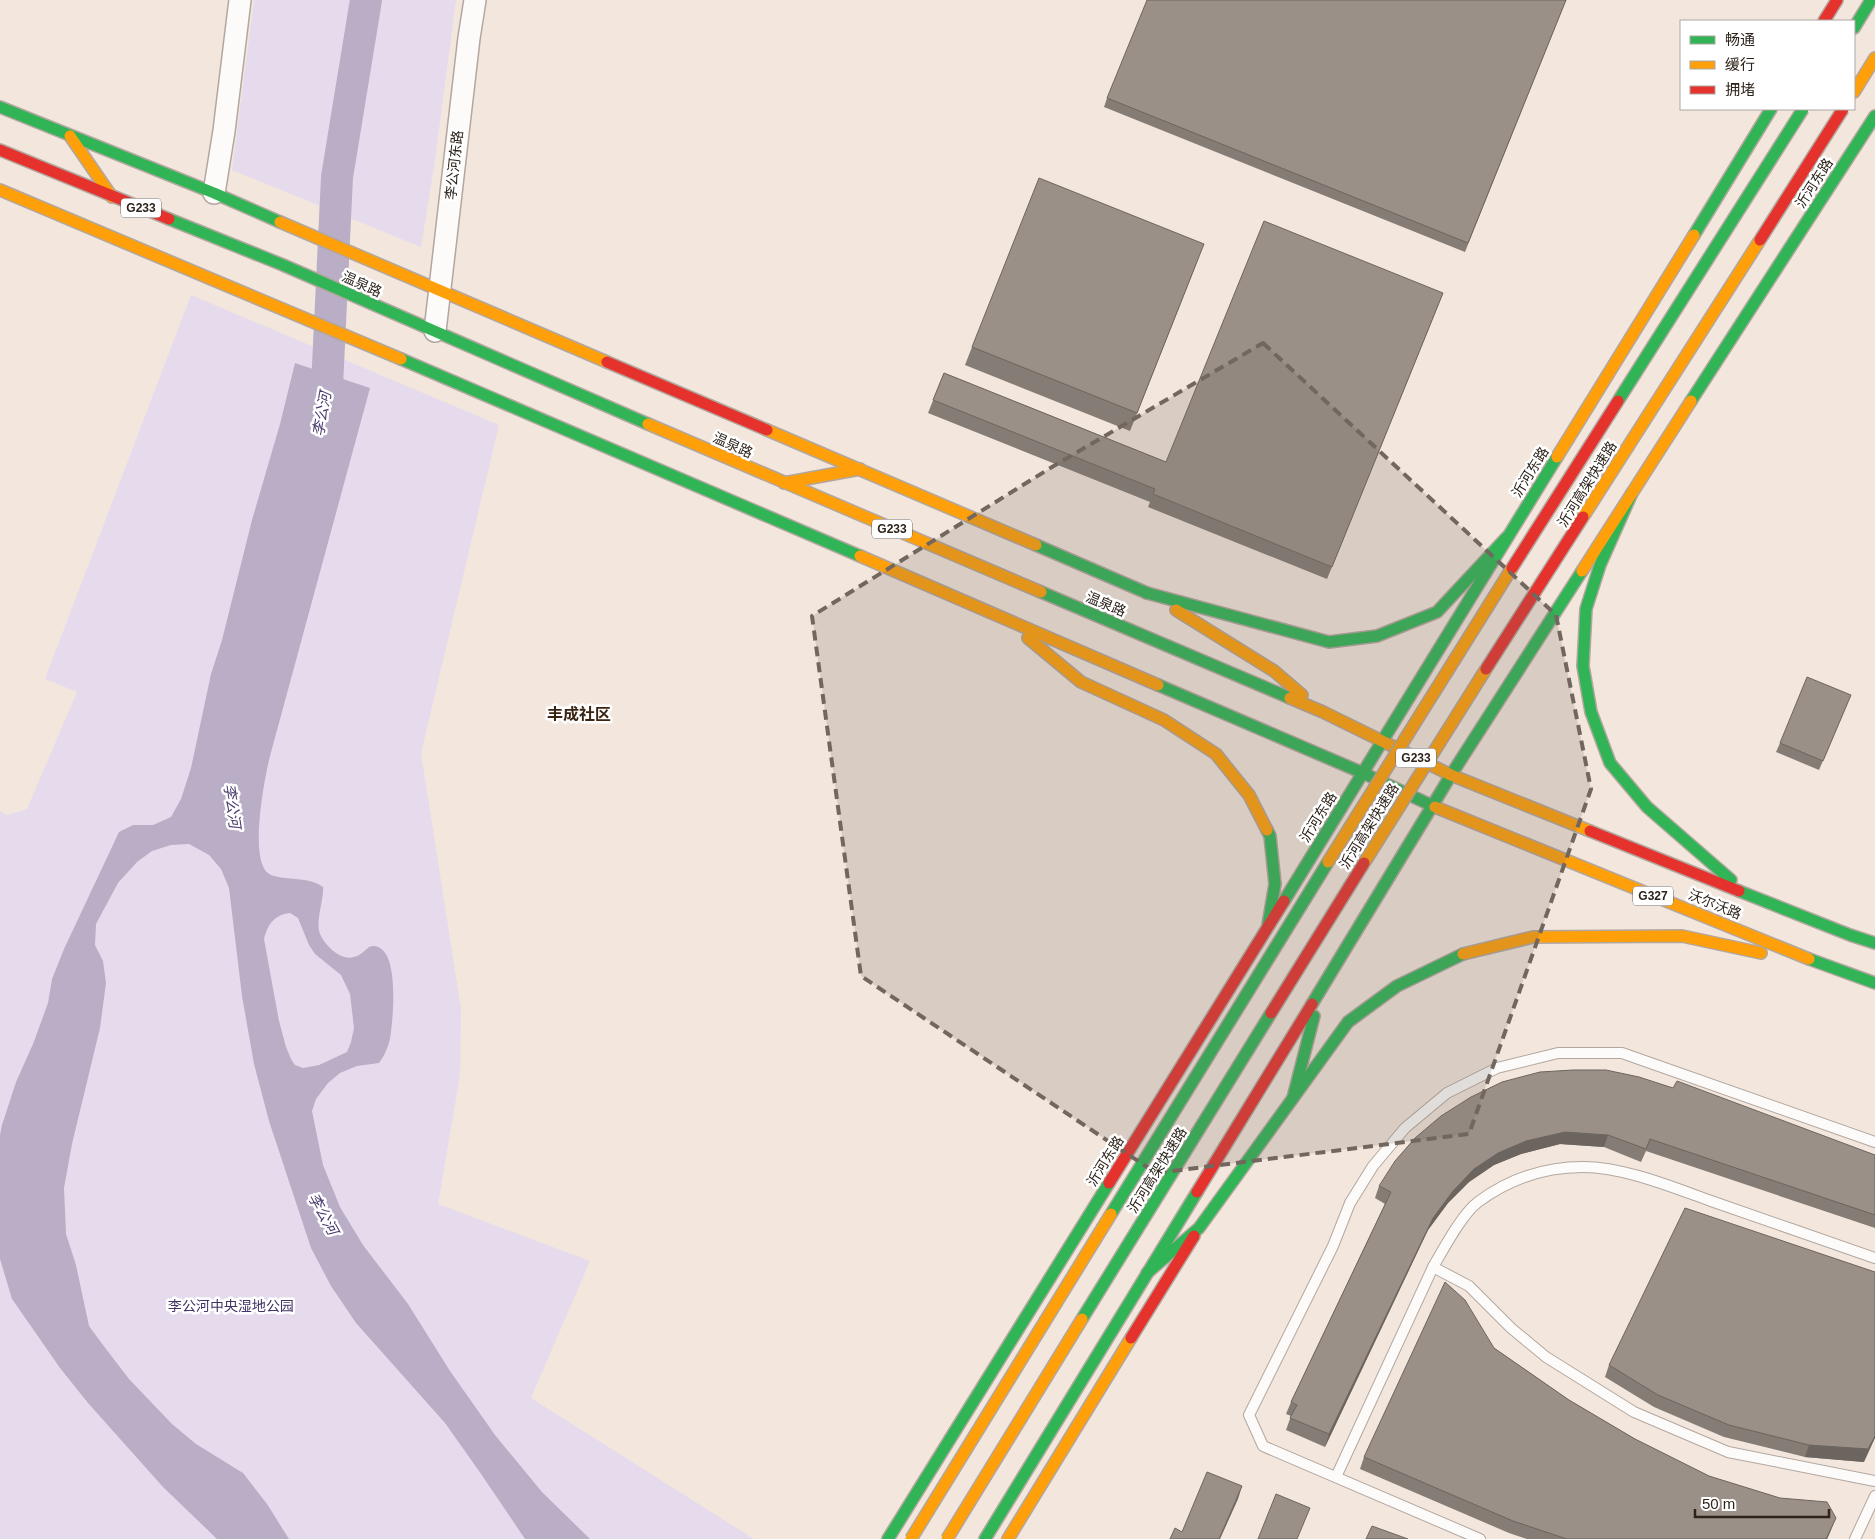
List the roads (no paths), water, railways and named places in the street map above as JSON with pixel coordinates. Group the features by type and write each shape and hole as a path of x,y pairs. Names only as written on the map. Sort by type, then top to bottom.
{"main road":[{"path":"1825,20 1837,0"},
{"path":"1855,26 1871,0"},
{"path":"1855,90 1875,58"},
{"path":"0,106 214,193 440,292 1147,592 1269,628 1329,642 1377,636 1437,612 1508,537"},
{"name":"沂河东路","path":"888,1539 1363,773 1769,110"},
{"name":"沂河高架快速路","path":"911,1539 1369,795 1802,110"},
{"name":"沂河高架快速路","path":"947,1539 1396,811 1842,110"},
{"name":"沂河东路","path":"985,1539 1451,775 1875,116"},
{"path":"70,136 112,197"},
{"name":"温泉路","path":"0,150 283,265 784,483 1323,712 1451,775"},
{"name":"G233","path":"0,190 395,356 1363,773 1432,806"},
{"path":"784,483 860,469"},
{"path":"1632,493 1600,565 1586,609 1583,666 1591,712 1610,764 1647,807 1747,894"},
{"path":"1147,592 1274,671 1323,712"},
{"path":"1004,618 1080,682 1164,720 1216,754 1249,795 1270,836 1275,884 1268,925"},
{"path":"1211,719 1238,719"},
{"path":"1164,720 1183,720"},
{"name":"沃尔沃路","path":"1451,775 1850,935 1875,943"},
{"name":"沃尔沃路","path":"1432,806 1834,969 1875,983"},
{"path":"1008,1539 1199,1228 1348,1022 1397,986 1466,953 1532,937 1682,936 1834,969"},
{"path":"1292,1099 1321,989"},
{"path":"1147,1273 1199,1228"}],"street":[{"path":"214,193 226,121 240,0"},
{"name":"李公河东路","path":"435,331 475,0"}],"lane":[{"path":"1480,1539 1262,1446 1249,1415 1333,1246 1350,1202 1373,1166 1405,1128 1447,1093 1497,1068 1558,1053 1622,1053 1875,1142"},
{"path":"1336,1477 1433,1267 1450,1238 1476,1204 1510,1182 1543,1170 1584,1167 1627,1174 1671,1187 1875,1258"},
{"path":"1433,1267 1469,1286 1511,1328 1546,1357 1634,1412 1728,1452 1875,1481"},
{"path":"1855,1539 1875,1496"}],"water":[{"path":"295,363 370,388 270,756 260,820 260,855 264,868 271,875 311,881 323,887 318,925 321,936 326,944 334,952 349,958 359,955 370,946 379,947 386,954 390,964 393,1005 389,1042 383,1058 379,1063 357,1066 340,1073 328,1083 316,1099 312,1111 323,1165 340,1207 363,1245 408,1304 450,1371 495,1435 542,1492 590,1539 525,1539 445,1423 356,1323 331,1286 311,1248 269,1121 254,1064 242,996 229,888 221,869 209,855 189,844 171,845 152,851 137,862 118,883 96,924 95,945 103,961 106,983 100,1028 72,1144 64,1188 66,1234 76,1265 89,1326 129,1379 172,1424 196,1444 243,1473 267,1504 289,1539 217,1539 163,1487 88,1403 60,1368 12,1299 0,1259 0,1135 16,1082 48,1003 52,979 64,949 119,832 133,825 153,825 171,817 181,799 191,768 211,674 222,640 252,520 280,424","holes":["290,913 298,918 309,945 315,954 341,975 350,994 354,1028 347,1052 319,1065 303,1068 295,1065 286,1047 279,1021 264,939 272,921 276,918"]}],"waterway":[{"name":"李公河","path":"323,417 326,407 337,177 366,0"}],"district":[{"name":"丰成社区","path":"579,714"}],"park label":[{"name":"李公河中央湿地公园","path":"231,1306"}]}
